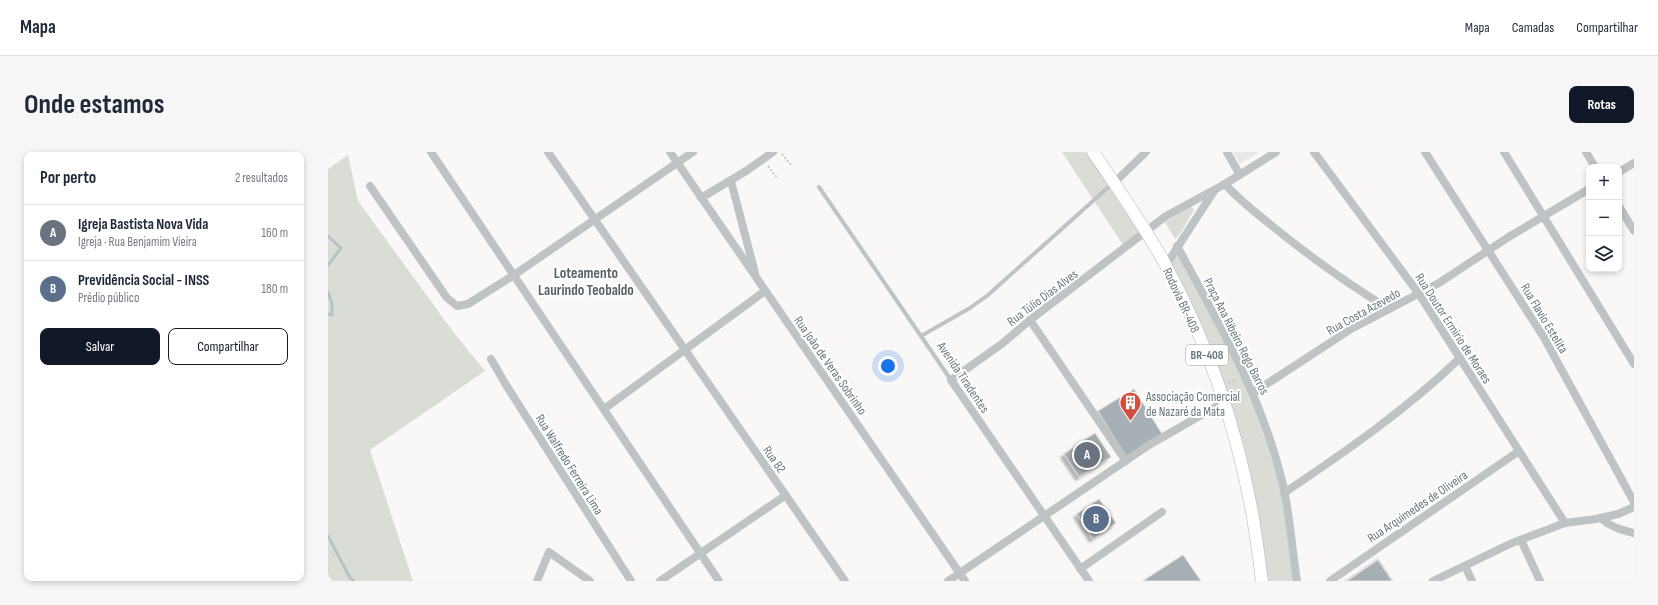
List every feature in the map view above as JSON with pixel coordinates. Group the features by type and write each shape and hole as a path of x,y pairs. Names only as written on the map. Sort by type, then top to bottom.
{"main road":[{"name":"Rodovia BR-408","path":"1093,152 1166,265 1204,348 1224,402 1239,455 1252,512 1262,581"}],"street":[{"path":"431,152 719,581"},
{"name":"Rua B2","path":"548,152 845,581"},
{"name":"Rua João de Veras Sobrinho","path":"670,152 965,581"},
{"path":"370,186 447,298 457,306 468,304 514,275 693,152"},
{"path":"1114,183 1146,152"},
{"path":"1227,152 1240,175"},
{"path":"1146,232 1166,216 1225,184 1276,152"},
{"name":"Rua Doutor Ermirio de Moraes","path":"1314,152 1419,294 1565,523"},
{"name":"Rua Flavio Estelita","path":"1425,152 1543,336 1634,502"},
{"path":"1504,152 1634,364"},
{"path":"1586,152 1593,164"},
{"path":"701,198 731,180 768,153"},
{"path":"1622,170 1634,163"},
{"path":"731,180 756,278"},
{"path":"1225,184 1242,201 1318,262 1353,287 1389,309"},
{"path":"1166,265 1216,188"},
{"name":"Rua Costa Azevedo","path":"1253,393 1351,329 1439,283 1586,191"},
{"path":"1622,211 1634,231"},
{"name":"Rua Túlio Dias Alves","path":"951,380 1003,343 1030,320 1146,232"},
{"name":"Praça Ana Ribeiro Rego Barros","path":"1177,246 1232,348 1253,393 1273,451 1284,493 1297,581"},
{"path":"604,409 765,291"},
{"path":"1030,320 1126,461"},
{"path":"1284,493 1380,426 1432,384 1460,358"},
{"name":"Rua Walfredo Ferreira Lima","path":"491,359 630,581"},
{"name":"Avenida Tiradentes","path":"951,380 1088,581"},
{"path":"948,581 1149,445 1224,402"},
{"name":"Rua Arquimedes de Oliveira","path":"1330,581 1519,451"},
{"path":"660,581 786,495"},
{"path":"1433,581 1512,543 1565,523 1601,518 1618,514 1634,507"},
{"path":"1080,569 1162,512"},
{"path":"1601,518 1607,524 1634,533"},
{"path":"1521,540 1540,581"},
{"path":"537,581 549,552 590,581"},
{"path":"1466,566 1472,581"}],"lane":[{"path":"921,336 970,308 988,295 1114,183"},
{"name":"Avenida Tiradentes","path":"818,187 951,380"}],"path":[{"path":"780,152 791,165"},
{"path":"768,153 768,166 778,179"}],"shaded area":[{"path":"1062,152 1093,152 1144,228 1123,245"},
{"path":"1233,152 1259,152 1240,164"},
{"path":"348,155 358,201 454,333 485,371 370,450 413,581 328,581 328,169"},
{"path":"1191,206 1194,210 1180,234 1175,239 1165,222"},
{"path":"1177,246 1215,316 1273,451 1298,581 1262,581 1224,402 1166,265"},
{"path":"1378,557 1394,581 1344,581"}],"building":[{"name":"Associação Comercial de Nazaré da Mata","path":"1134,389 1162,434 1126,456 1098,411"},
{"path":"1095,433 1111,457 1079,477 1064,454"},
{"path":"1099,499 1116,523 1093,539 1077,514"},
{"path":"1183,555 1201,581 1143,581"},
{"path":"1378,560 1392,581 1347,581"}],"waterway":[{"path":"328,236 341,248 328,265"},
{"path":"328,292 332,304 332,315 328,314"},
{"path":"328,536 350,578 354,581"}],"place":[{"name":"Associação Comercial de Nazaré da Mata","path":"1130,422"},
{"name":"Igreja Bastista Nova Vida","path":"1087,455"},
{"name":"Previdência Social - INSS","path":"1096,519"}],"district":[{"name":"Loteamento Laurindo Teobaldo","path":"586,282"}]}
